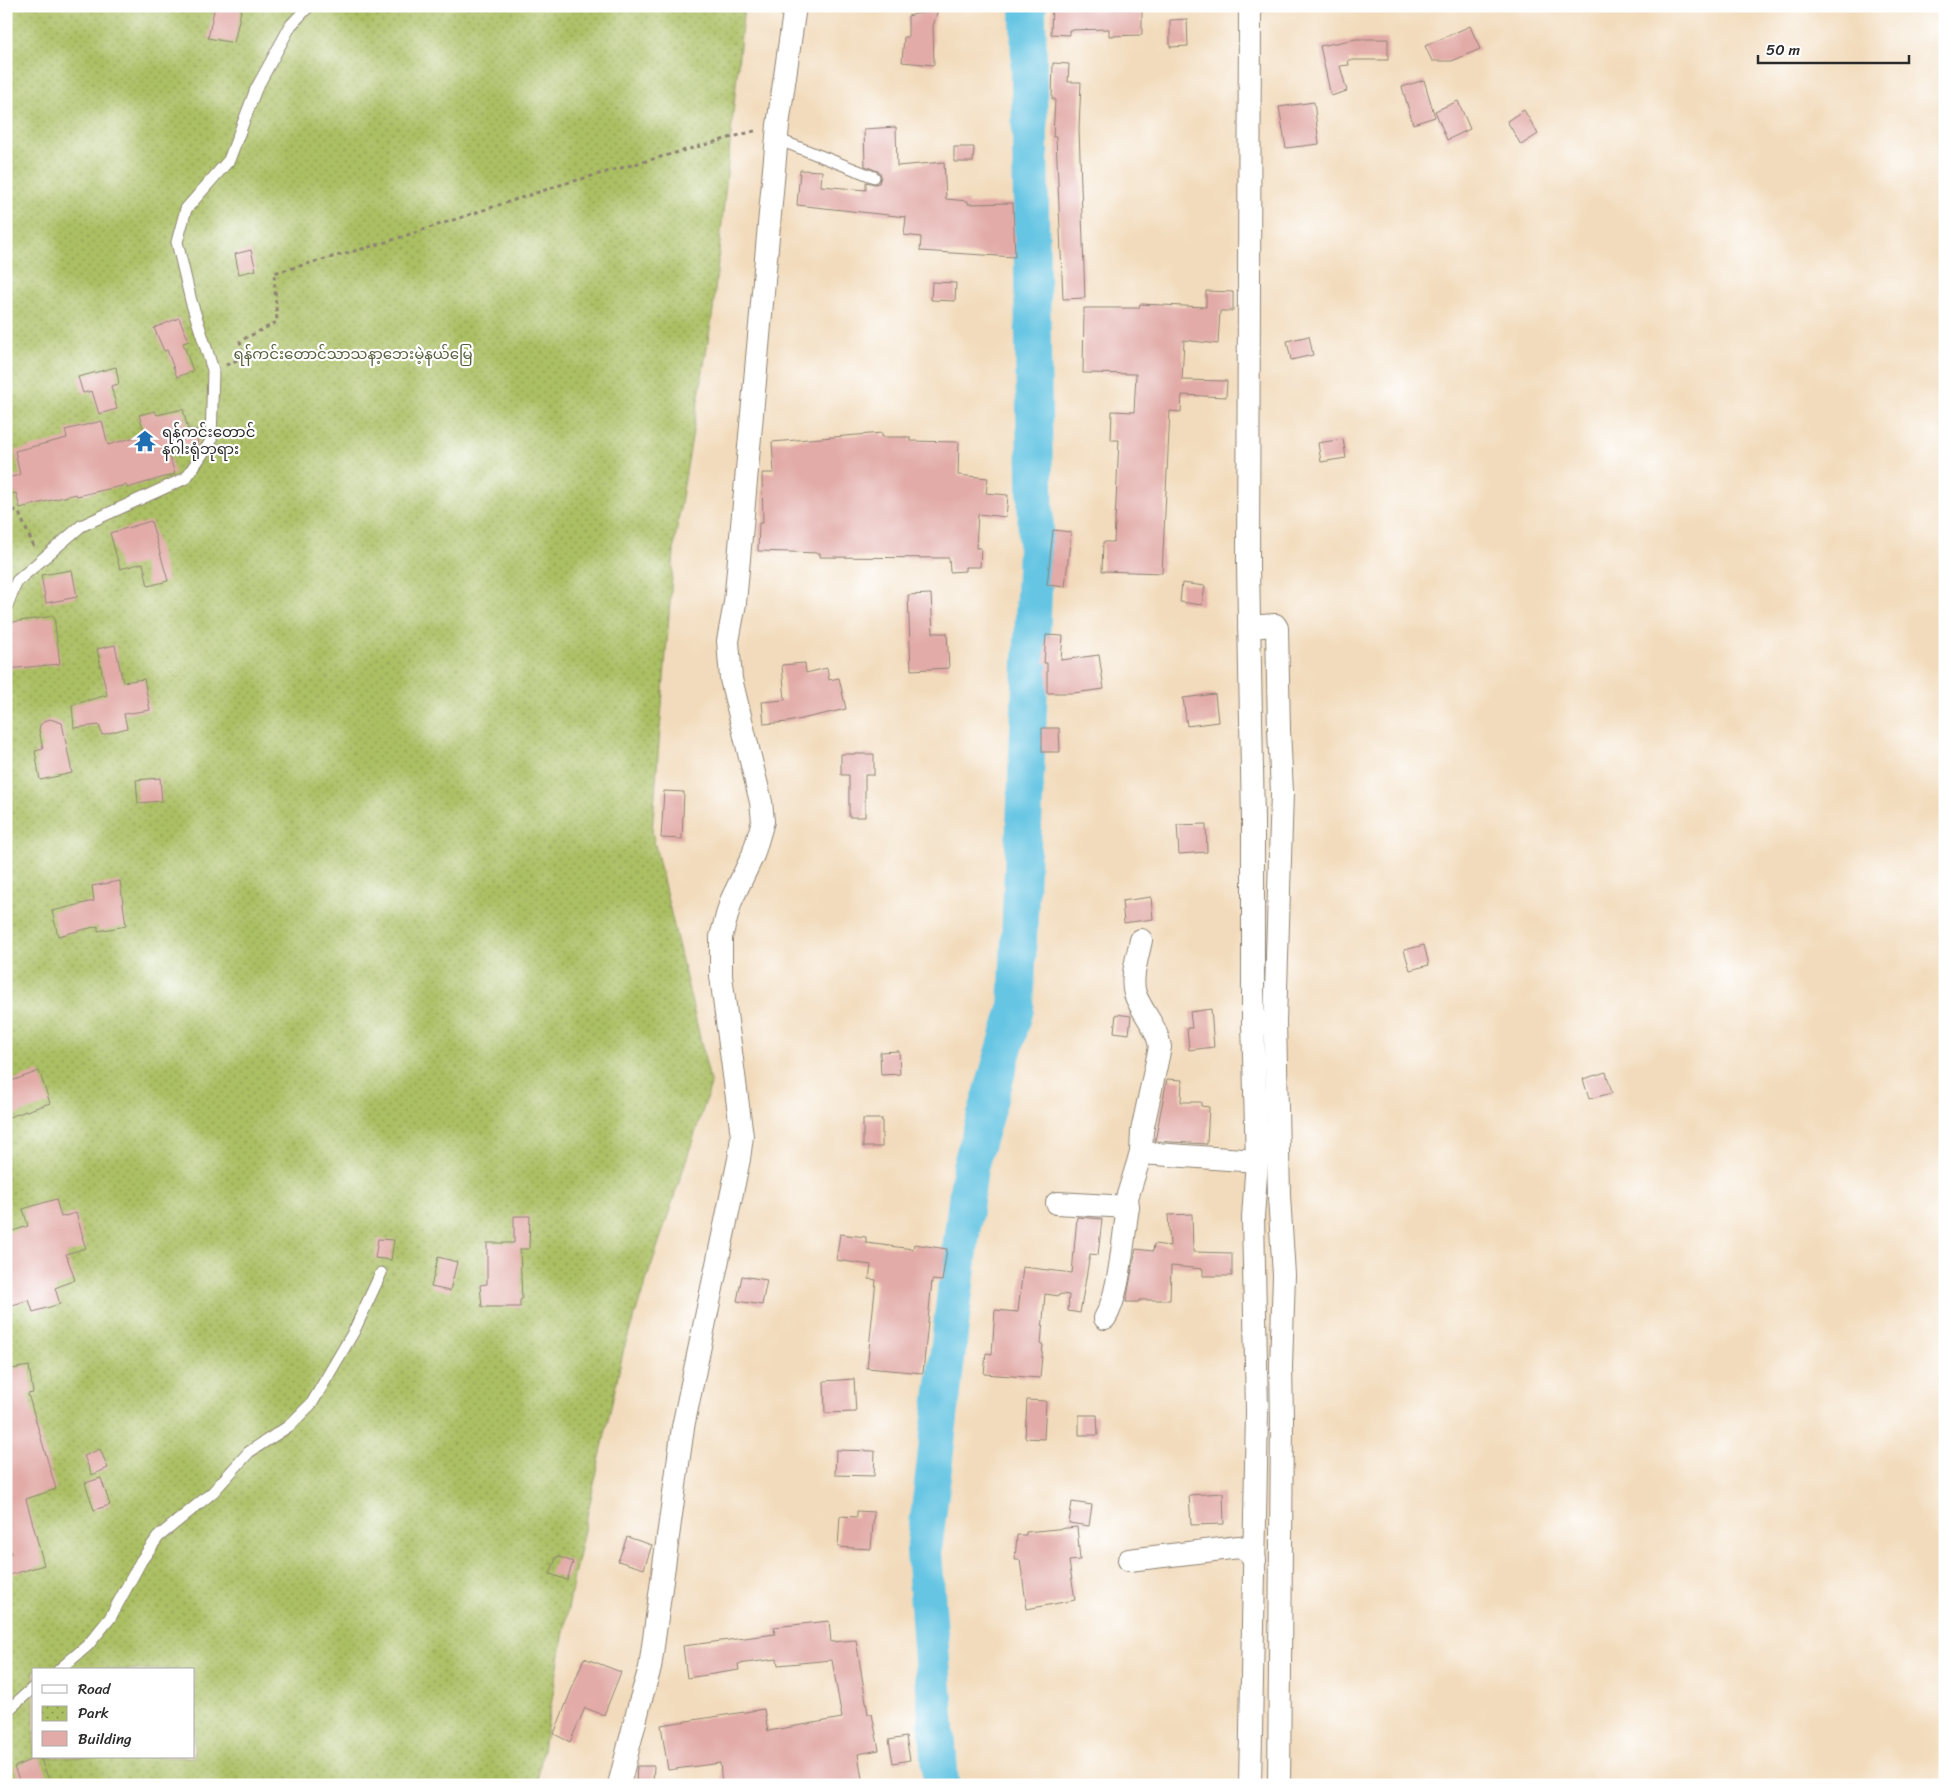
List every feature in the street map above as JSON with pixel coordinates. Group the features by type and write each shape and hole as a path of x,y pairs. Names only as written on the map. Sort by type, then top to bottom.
{"street":[{"path":"619,1785 650,1668 683,1427 739,1159 742,1136 721,976 721,937 731,901 753,855 763,821 762,802 731,679 728,641 736,593 777,132 795,6"},
{"path":"1250,6 1260,626 1253,820 1264,1023 1267,1198 1257,1411 1250,1785"},
{"path":"1260,626 1276,626 1277,628 1282,781 1264,1023 1257,1161 1284,1275 1281,1366 1279,1785"},
{"path":"1105,1318 1109,1312 1116,1287 1128,1198 1141,1153 1142,1131 1160,1046 1155,1028 1135,994 1135,969 1141,940"},
{"path":"1141,1153 1257,1161"},
{"path":"1057,1203 1128,1207"},
{"path":"1129,1560 1239,1547 1247,1550 1255,1560"}],"lane":[{"path":"6,608 17,581 81,526 186,478 211,441 213,370 191,301 177,242 186,209 229,160 256,89 291,25 309,6"},
{"path":"777,132 874,177"},
{"path":"61,1668 88,1645 110,1618 142,1561 158,1537 213,1492 249,1452 289,1426 312,1403 354,1331 381,1273"},
{"path":"6,1712 32,1689"}],"path":[{"path":"213,370 243,358 240,341 277,322 274,273 380,244 563,184 777,132"},
{"path":"6,505 19,512 40,562"}],"green space":[{"name":"ရန်ကင်းတောင်သာသနာ့ဘေးမဲ့နယ်မြေ","path":"6,6 744,6 713,311 675,539 652,832 711,1085 624,1348 575,1571 538,1777 539,1785 6,1785"}],"building":[{"path":"215,6 242,6 234,43 208,38"},
{"path":"1052,6 1107,6 1107,9 1142,9 1142,35 1109,36 1109,29 1069,30 1069,35 1051,34"},
{"path":"938,9 933,26 934,65 902,62 904,37 908,37 908,16"},
{"path":"1187,19 1188,46 1170,47 1170,20"},
{"path":"1470,26 1480,49 1452,61 1432,61 1425,46"},
{"path":"1356,39 1388,39 1388,60 1348,60 1349,65 1340,66 1347,91 1331,96 1320,46"},
{"path":"1053,63 1069,64 1068,82 1081,82 1079,129 1085,298 1063,299 1056,137 1053,137 1055,99 1052,99"},
{"path":"1424,80 1435,117 1413,124 1402,87"},
{"path":"1458,101 1470,129 1447,140 1435,111"},
{"path":"1314,102 1319,144 1286,148 1279,107"},
{"path":"1524,110 1538,134 1521,145 1507,121"},
{"path":"896,127 897,166 944,162 946,199 968,201 968,204 1013,203 1015,257 920,251 921,237 904,235 906,217 797,205 800,170 822,171 821,186 866,190 866,182 879,183 880,172 865,166 864,129"},
{"path":"954,147 974,147 973,162 954,162"},
{"path":"251,250 256,270 239,274 235,254"},
{"path":"932,282 956,283 955,301 931,300"},
{"path":"1206,291 1233,292 1233,311 1220,311 1218,344 1184,340 1182,380 1227,381 1226,397 1182,395 1181,412 1170,411 1162,573 1102,571 1103,542 1114,542 1119,440 1111,440 1112,411 1134,412 1136,374 1083,373 1084,308 1139,308 1140,304 1206,307"},
{"path":"179,318 189,341 183,343 193,371 177,377 167,350 164,351 154,328"},
{"path":"1309,336 1313,355 1291,360 1287,341"},
{"path":"116,367 119,384 111,386 117,409 99,414 92,391 83,393 78,377"},
{"path":"183,409 188,429 200,430 196,449 166,445 175,474 127,488 126,485 77,496 76,494 20,508 16,493 10,494 6,478 20,475 15,451 67,438 65,430 102,421 108,445 145,434 139,415 155,411 157,415"},
{"path":"882,433 882,437 910,437 910,441 959,442 958,475 988,478 986,493 1008,495 1006,517 978,514 976,548 981,548 980,567 965,567 965,571 950,572 949,558 820,557 820,553 758,551 759,523 763,523 762,473 774,473 772,442"},
{"path":"1343,439 1346,458 1321,462 1318,443"},
{"path":"151,521 168,581 148,586 143,563 120,569 110,533"},
{"path":"1053,530 1071,532 1065,587 1047,585"},
{"path":"72,570 77,597 46,603 41,575"},
{"path":"1182,583 1205,586 1202,605 1180,602"},
{"path":"931,594 933,633 947,633 949,668 911,670 908,595"},
{"path":"54,616 60,664 8,669 6,623"},
{"path":"1046,635 1063,636 1061,660 1099,655 1104,689 1074,693 1047,693 1047,663 1044,663"},
{"path":"115,645 123,682 144,679 150,710 124,714 127,728 102,735 99,725 74,728 72,705 107,695 97,649"},
{"path":"805,663 806,673 827,668 829,680 839,678 846,709 788,722 764,724 762,702 785,700 782,665"},
{"path":"1215,694 1218,722 1187,726 1183,698"},
{"path":"50,719 62,723 72,773 40,780 35,751 43,749 39,730 40,725"},
{"path":"1042,728 1059,728 1060,752 1042,752"},
{"path":"841,754 874,754 874,775 865,775 865,817 849,817 849,775 841,775"},
{"path":"160,778 162,801 138,803 136,780"},
{"path":"664,791 684,792 682,839 661,838"},
{"path":"1206,824 1207,852 1179,854 1177,825"},
{"path":"120,881 126,926 98,931 98,926 58,936 52,911 94,901 92,886"},
{"path":"1151,897 1153,919 1124,923 1122,901"},
{"path":"1424,945 1429,965 1410,970 1404,950"},
{"path":"1211,1009 1214,1047 1189,1050 1187,1028 1192,1028 1190,1012"},
{"path":"1116,1014 1131,1016 1129,1034 1114,1032"},
{"path":"899,1051 900,1074 881,1075 880,1052"},
{"path":"39,1071 50,1103 6,1118 6,1083"},
{"path":"1606,1072 1612,1093 1589,1099 1583,1079"},
{"path":"1167,1079 1182,1080 1181,1102 1201,1102 1201,1106 1209,1107 1207,1144 1155,1141"},
{"path":"863,1119 882,1119 882,1147 863,1147"},
{"path":"56,1199 61,1217 76,1213 86,1248 66,1254 75,1280 55,1288 60,1304 33,1312 29,1300 6,1307 6,1233 28,1226 23,1209"},
{"path":"1192,1214 1193,1252 1232,1253 1232,1276 1203,1276 1203,1269 1171,1266 1170,1300 1126,1302 1136,1249 1153,1251 1154,1244 1170,1246 1168,1215"},
{"path":"514,1216 530,1216 529,1249 520,1249 522,1299 520,1300 520,1307 482,1307 480,1285 487,1284 487,1243 514,1243"},
{"path":"1077,1217 1102,1219 1098,1255 1090,1254 1080,1313 1068,1311 1069,1295 1045,1294 1040,1378 984,1374 986,1353 992,1354 995,1310 1018,1312 1023,1267 1072,1273"},
{"path":"840,1234 866,1237 866,1243 913,1249 914,1244 947,1249 942,1281 932,1280 923,1373 867,1368 876,1280 869,1279 871,1265 836,1260"},
{"path":"378,1239 394,1240 391,1260 375,1258"},
{"path":"438,1257 457,1262 450,1291 431,1287"},
{"path":"742,1276 767,1280 762,1305 737,1301"},
{"path":"29,1366 33,1393 28,1394 56,1489 26,1499 44,1565 6,1576 6,1555 11,1554 6,1536 6,1370"},
{"path":"854,1379 856,1412 825,1413 824,1381"},
{"path":"1027,1400 1046,1401 1044,1439 1025,1438"},
{"path":"1079,1415 1097,1415 1098,1435 1079,1435"},
{"path":"100,1449 108,1468 92,1475 84,1456"},
{"path":"836,1450 875,1451 874,1476 835,1475"},
{"path":"101,1478 110,1505 94,1510 85,1483"},
{"path":"1223,1493 1224,1524 1191,1525 1189,1495"},
{"path":"1072,1502 1092,1505 1089,1526 1069,1523"},
{"path":"857,1511 874,1512 871,1549 838,1547 840,1516 857,1517"},
{"path":"1077,1527 1080,1560 1069,1561 1075,1600 1027,1609 1020,1560 1015,1560 1017,1535 1026,1535 1026,1532"},
{"path":"627,1537 652,1545 644,1569 618,1561"},
{"path":"557,1556 573,1562 567,1580 550,1574"},
{"path":"829,1621 831,1642 856,1640 868,1714 872,1714 879,1750 858,1754 863,1785 722,1785 720,1763 668,1770 661,1725 764,1709 768,1731 842,1718 832,1660 778,1665 777,1659 738,1664 739,1670 687,1678 683,1646 775,1634 774,1627"},
{"path":"584,1658 621,1672 604,1715 585,1708 570,1742 554,1734"},
{"path":"906,1737 910,1760 893,1763 889,1740"},
{"path":"35,1758 40,1758 49,1780 39,1785 21,1785 14,1767"},
{"path":"637,1766 654,1766 653,1782 636,1782"}],"waterway":[{"path":"941,1785 924,1551 970,1167 1016,1009 1036,547 1028,6"}],"place":[{"name":"ရန်ကင်းတောင် နဂါးရုံဘုရား","path":"145,441"}]}
